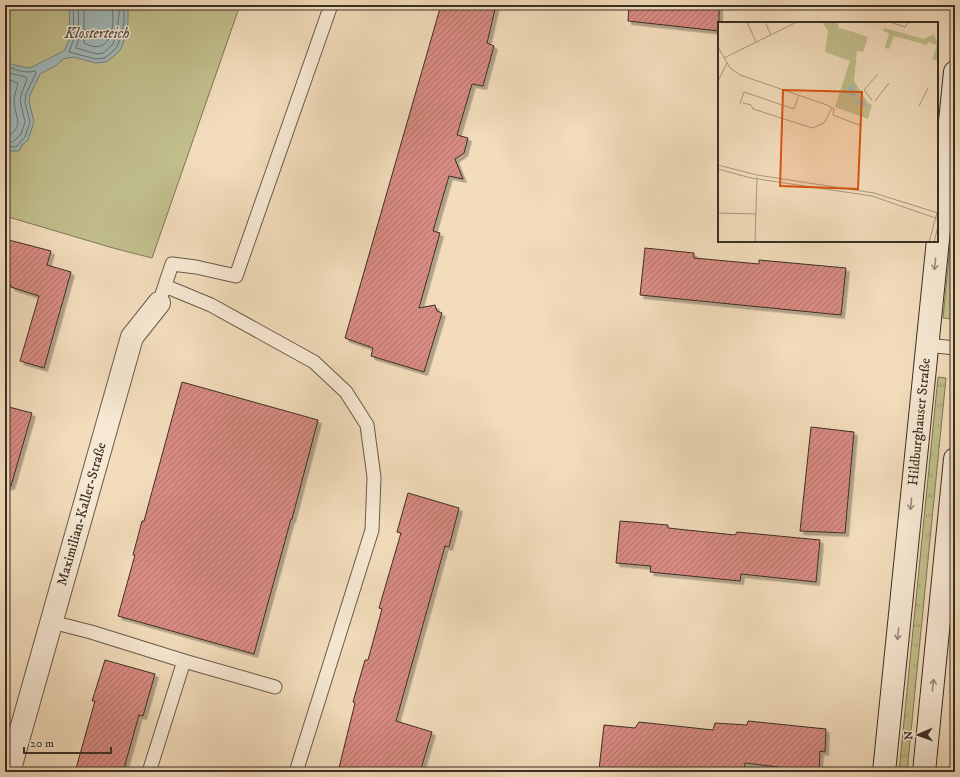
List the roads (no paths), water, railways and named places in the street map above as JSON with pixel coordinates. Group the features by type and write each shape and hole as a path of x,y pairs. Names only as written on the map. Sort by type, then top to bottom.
{"main road":[{"name":"Hildburghauser Straße","path":"938,238 955,72"},
{"name":"Hildburghauser Straße","path":"884,772 938,242"},
{"name":"Maximilian-Kaller-Straße","path":"9,772 132,336 162,295"},
{"path":"924,772 955,458"}],"lane":[{"name":"Maximilian-Kaller-Straße","path":"162,295 172,264 196,267 236,276 330,5"},
{"path":"162,295 211,305 314,362 346,392 367,425 374,477 372,530 296,772"},
{"path":"927,345 955,348"},
{"path":"52,622 91,632 275,687"},
{"path":"149,772 184,661"}],"water":[{"name":"Klosterteich","path":"69,5 130,5 128,10 126,34 121,49 106,62 96,63 73,57 63,59 57,65 40,74 30,95 29,101 34,122 28,140 22,145 19,151 5,150 5,62 30,68 64,51 70,38"}]}
